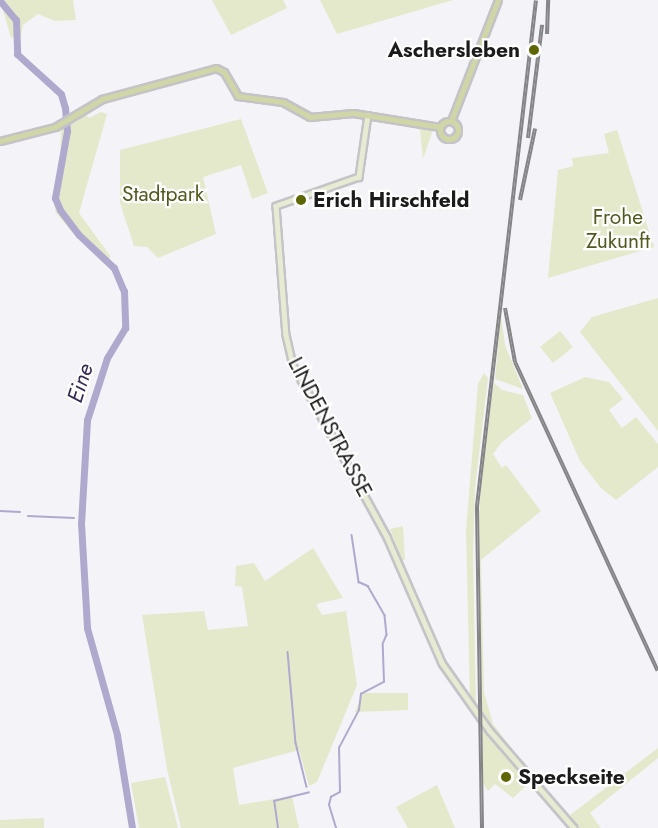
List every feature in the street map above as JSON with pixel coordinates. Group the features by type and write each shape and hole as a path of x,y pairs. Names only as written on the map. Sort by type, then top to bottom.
{"main road":[{"path":"0,141 60,124 105,98 218,68 243,98 283,102 309,117 368,115 440,127 451,121 498,0"},
{"path":"440,127 442,136 453,138 457,128 451,121"}],"street":[{"name":"LINDENSTRASSE","path":"368,115 359,177 276,206 285,318 293,365 387,537 437,655 466,698 574,828"}],"green space":[{"path":"0,0 73,0 76,20 55,21 38,14 23,25 21,36 11,38"},
{"path":"212,0 283,0 287,8 231,35"},
{"path":"320,0 453,0 337,34"},
{"path":"101,112 107,114 79,213 111,257 103,263 56,213 53,199 60,172 61,127 85,113 89,118"},
{"name":"Stadtpark","path":"241,119 268,193 252,199 241,165 203,177 216,234 158,258 147,247 134,246 120,203 120,150"},
{"path":"412,126 433,130 423,159 420,130"},
{"name":"Frohe Zukunft","path":"617,130 654,247 548,278 558,170 573,166 572,158 609,153 604,134"},
{"path":"658,298 658,431 580,332 592,317"},
{"path":"501,316 505,345 523,389 495,379"},
{"path":"560,331 573,347 553,363 540,347"},
{"path":"484,373 488,378 475,488 473,553 476,709 470,700 466,530 478,384"},
{"path":"585,377 609,382 623,399 609,410 622,428 636,417 658,444 658,467 616,500 601,488 580,461 550,393"},
{"path":"494,383 502,390 523,395 532,418 501,443 493,454 502,468 506,465 541,511 481,560 484,692 493,724 542,788 481,715 479,518 482,455"},
{"path":"403,526 405,560 402,561 390,529"},
{"path":"313,548 343,598 316,604 322,615 346,611 357,685 317,782 309,786 299,750 233,768 239,805 292,796 299,828 181,828 167,769 142,615 204,611 208,630 248,626 242,587 235,586 236,566 254,563 265,581"},
{"path":"363,693 408,693 408,710 355,712"},
{"path":"482,726 529,783 513,798 495,784 488,791 483,783"},
{"path":"658,748 658,758 590,813 601,828 576,828 570,815"},
{"path":"165,777 178,828 139,828 131,783"},
{"path":"437,785 455,828 408,828 396,807"},
{"path":"44,818 44,828 0,828 0,820"}],"waterway":[{"name":"Eine","path":"0,1 16,20 17,54 61,94 67,131 55,198 60,210 79,235 114,268 124,291 125,328 107,358 87,420 81,523 87,628 117,735 132,828"},
{"path":"0,511 20,512"},
{"path":"28,516 74,518"},
{"path":"352,535 359,582 368,586 385,616 387,635 384,642"},
{"path":"336,828 329,805 331,797 340,792 339,748 359,710 361,694 384,682 383,644"},
{"path":"288,652 296,743 307,787"},
{"path":"278,828 274,801 309,792"}],"railway":[{"path":"482,828 477,506 536,0"},
{"path":"547,34 548,0"},
{"path":"528,138 542,25"},
{"path":"520,200 535,129"},
{"path":"505,308 515,362 658,671"}],"place":[{"name":"Aschersleben","path":"534,50"},
{"name":"Erich Hirschfeld","path":"301,200"},
{"name":"Speckseite","path":"506,777"}]}
